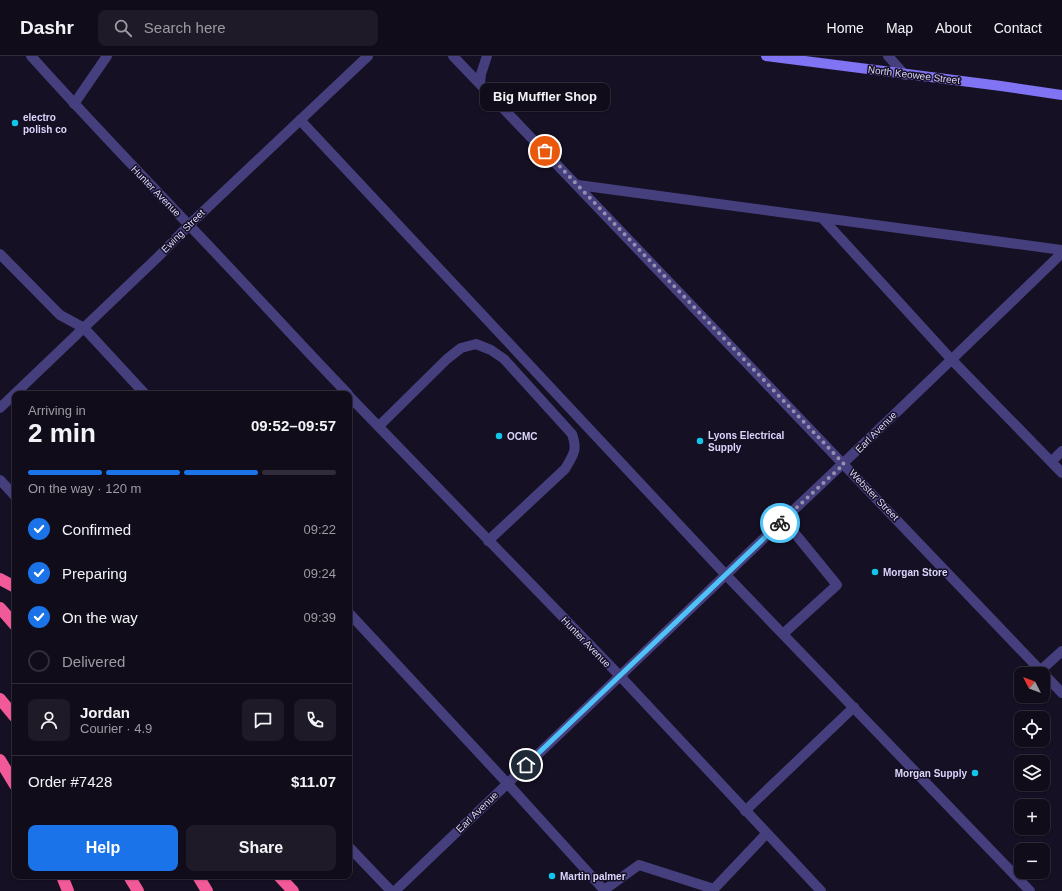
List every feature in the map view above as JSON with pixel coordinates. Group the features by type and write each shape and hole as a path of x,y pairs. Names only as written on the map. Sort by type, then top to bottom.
{"highway":[{"path":"0,579 12,585"},
{"path":"0,608 12,622"},
{"path":"0,699 12,713"},
{"path":"0,760 12,781"},
{"path":"63,879 68,891"},
{"path":"131,879 138,891"},
{"path":"200,879 207,891"},
{"path":"282,879 293,891"}],"main road":[{"name":"North Keowee Street","path":"766,56 783,57 1062,95"}],"street":[{"name":"Hunter Avenue","path":"31,56 74,104 344,391"},
{"path":"74,104 106,56"},
{"name":"Ewing Street","path":"18,391 159,256 189,225 368,56"},
{"name":"Webster Street","path":"454,56 1038,667"},
{"path":"480,83 481,74 487,56"},
{"path":"888,56 905,74"},
{"path":"300,120 726,575 1030,891"},
{"path":"578,186 1062,252"},
{"path":"823,219 951,359 1062,473"},
{"name":"Earl Avenue","path":"395,891 844,464 1062,252"},
{"path":"0,254 60,315 84,328 142,391"},
{"path":"379,426 447,359 461,348 476,344 491,350 504,359 572,434 576,444 573,456 565,469 488,541"},
{"name":"Ewing Street","path":"0,408 12,397"},
{"name":"Hunter Avenue","path":"352,399 620,676 766,834 821,891"},
{"path":"1051,462 1062,451"},
{"path":"0,480 12,493"},
{"path":"782,522 797,536 837,585 783,634"},
{"path":"352,616 604,890 639,865 713,890 766,834"},
{"path":"1044,667 1062,651"},
{"name":"Webster Street","path":"1050,679 1062,692"},
{"path":"745,811 854,707"},
{"path":"352,850 391,891"}],"way so far":[{"path":"545,151 844,464 780,523"}],"place":[{"name":"electro polish co","path":"15,123"},
{"name":"Big Muffler Shop","path":"545,151"},
{"name":"OCMC","path":"499,436"},
{"name":"Lyons Electrical Supply","path":"700,441"},
{"name":"Morgan Store","path":"875,572"},
{"name":"Morgan Supply","path":"975,773"},
{"name":"Martin palmer","path":"552,876"}],"route":[{"path":"526,765 780,523"}]}
